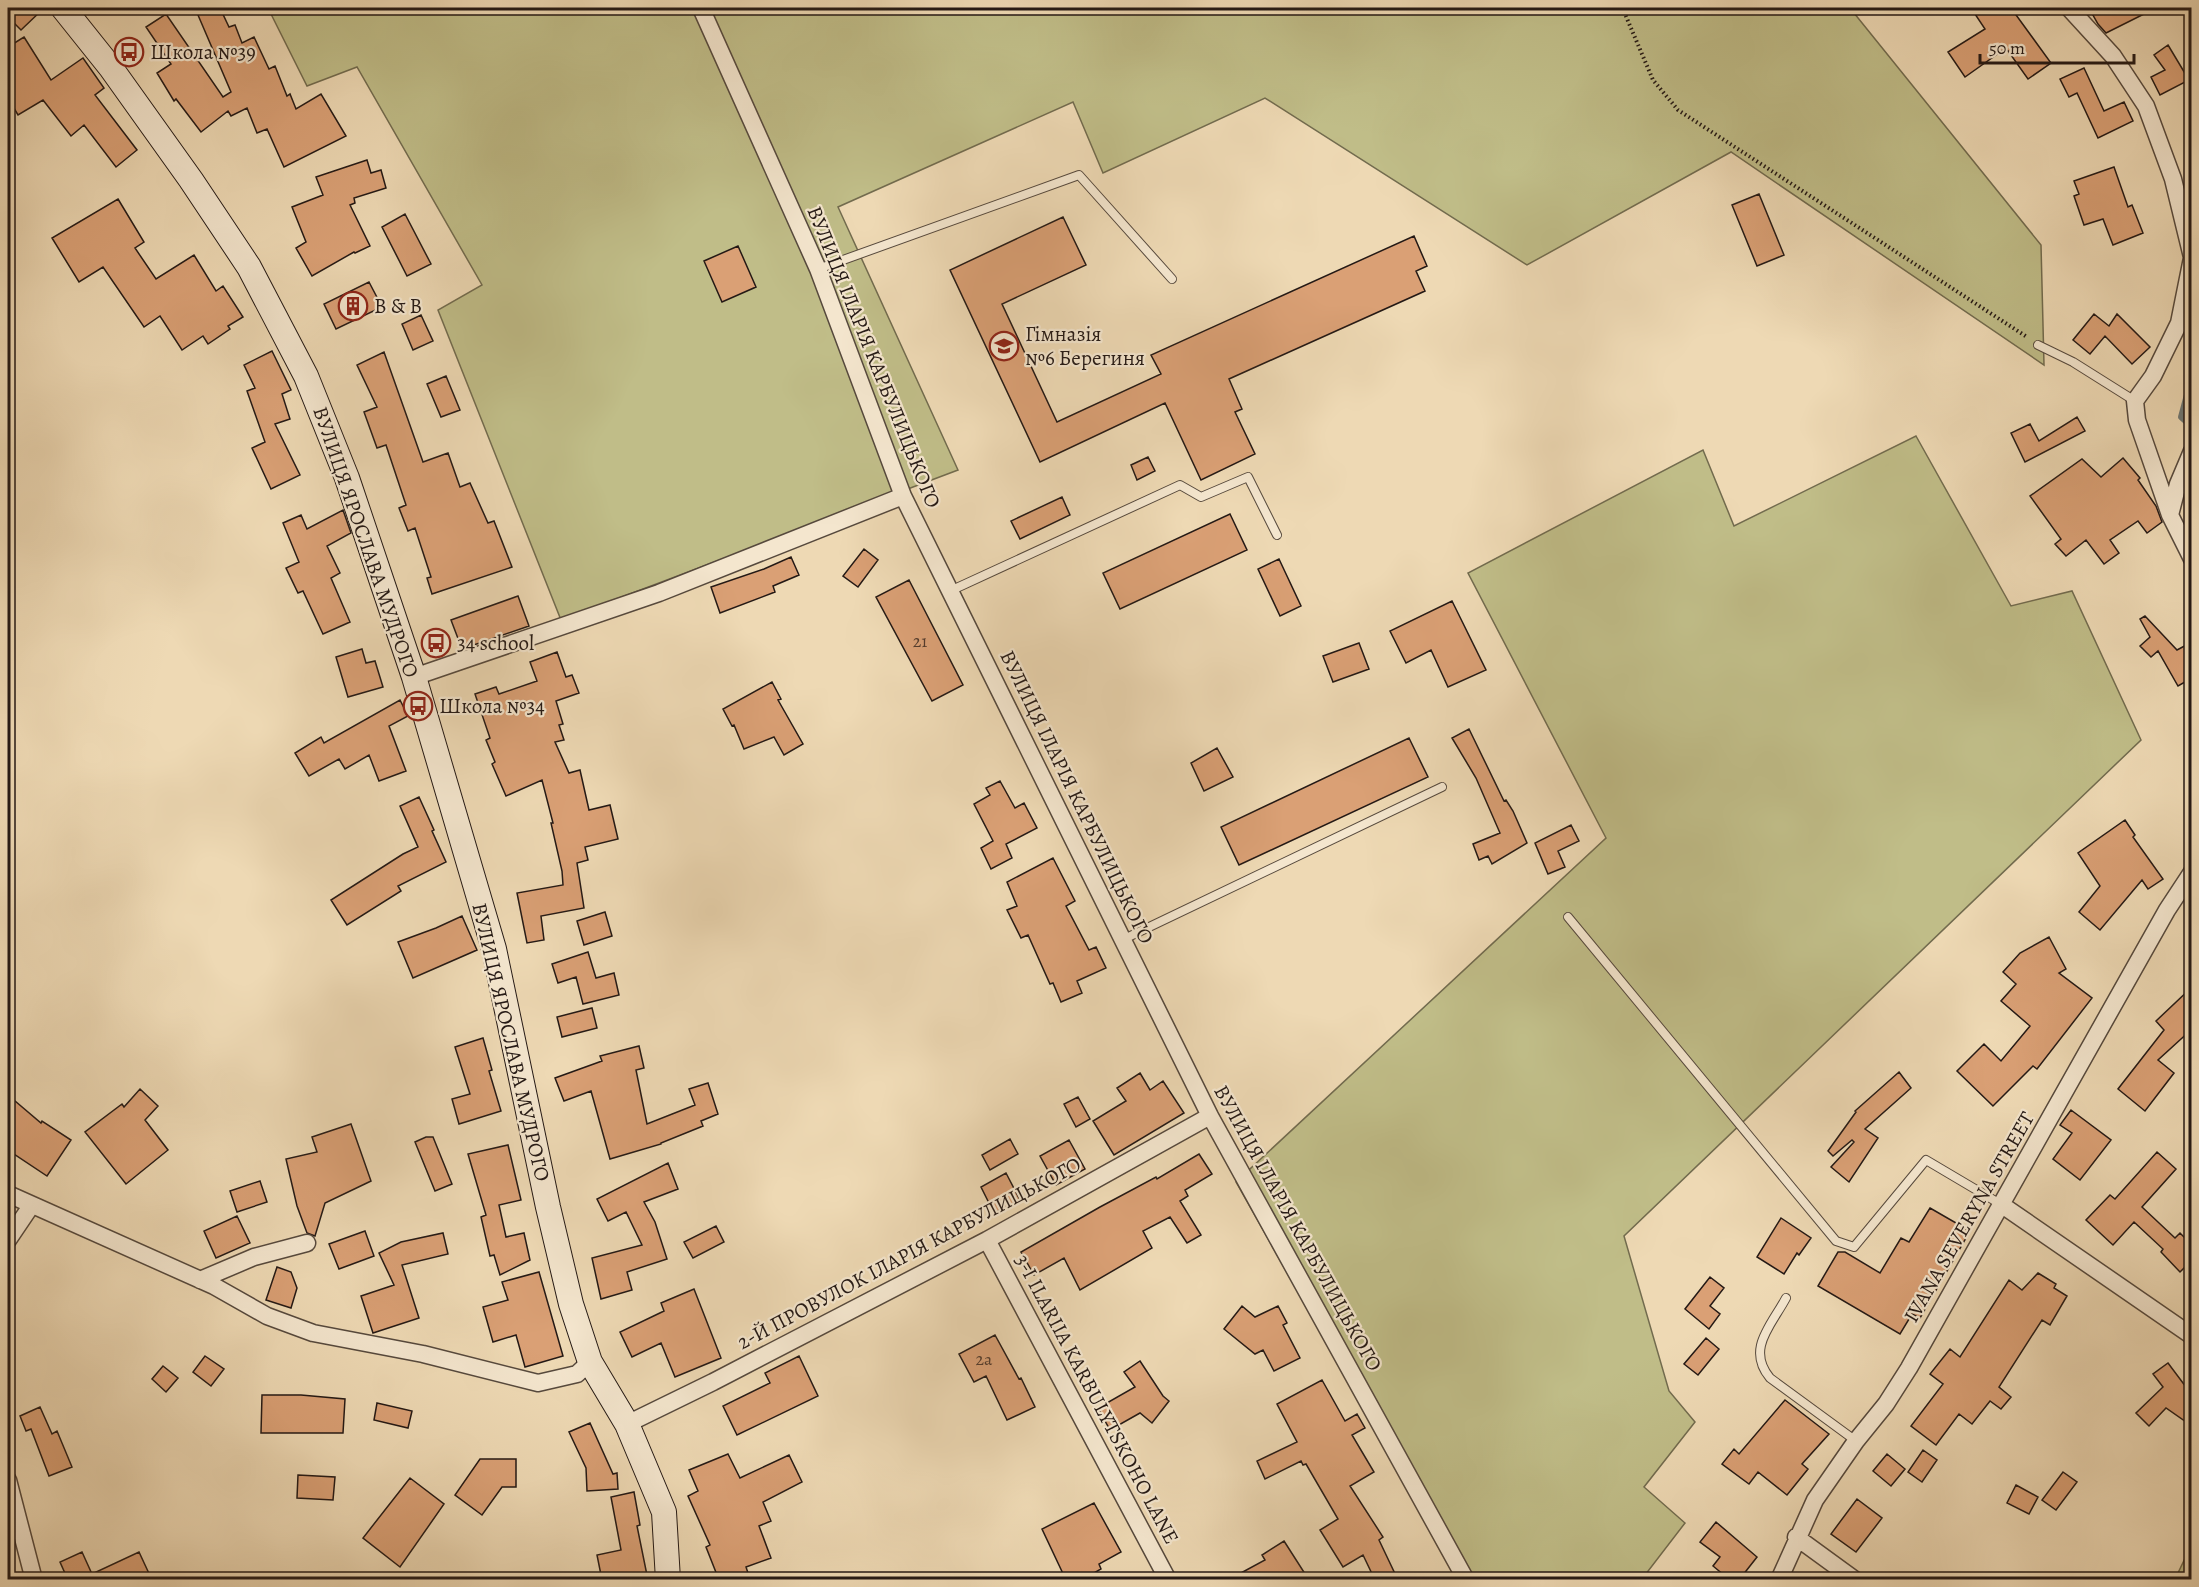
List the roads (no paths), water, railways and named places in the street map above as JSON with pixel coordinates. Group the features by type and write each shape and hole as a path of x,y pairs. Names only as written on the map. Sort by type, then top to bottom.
{"main road":[{"name":"ВУЛИЦЯ ЯРОСЛАВА МУДРОГО","path":"63,8 111,68 255,277 306,376 343,468 414,677 494,949 571,1304 590,1362 627,1424 664,1512 668,1580"}],"street":[{"name":"ВУЛИЦЯ ІЛАРІЯ КАРБУЛИЦЬКОГО","path":"701,8 818,269 903,496 1210,1116 1466,1580"},
{"path":"2069,8 2113,56 2146,106 2173,179 2192,258 2179,323 2153,376 2135,401 2137,420 2170,515 2192,560"},
{"path":"2170,515 2178,484 2191,453"},
{"path":"414,677 659,593 903,496"},
{"name":"IVANA SEVERYNA STREET","path":"1779,1580 1796,1537 1815,1500 1856,1441 1886,1404 1909,1368 2167,910 2192,872"},
{"name":"2-Й ПРОВУЛОК ІЛАРІЯ КАРБУЛИЦЬКОГО","path":"627,1424 987,1240 1210,1116"},
{"path":"8,1194 200,1280 267,1316 314,1333 423,1354 538,1383 577,1374 590,1362"},
{"path":"2002,1205 2192,1336"},
{"path":"8,1240 31,1206"},
{"name":"3-I ILARIIA KARBULYTSKOHO LANE","path":"987,1240 1168,1580"},
{"path":"200,1280 254,1257 307,1243"},
{"path":"8,1480 34,1580"},
{"path":"1796,1537 1856,1580"}],"lane":[{"path":"818,269 1079,175 1172,279"},
{"path":"2038,345 2073,362 2135,401"},
{"path":"950,591 1180,485 1201,497 1248,477 1277,535"},
{"path":"1122,940 1442,787"},
{"path":"1568,917 1836,1241 1854,1247 1926,1160 2002,1205"},
{"path":"1786,1298 1760,1344 1758,1357 1762,1369 1770,1378 1856,1441"}],"waterway":[{"path":"2192,376 2181,417 2192,427"}],"place":[{"name":"Школа №39","path":"129,52"},
{"name":"B & B","path":"353,306"},
{"name":"Гімназія №6 Берегиня","path":"1004,346"},
{"name":"34 school","path":"436,643"},
{"name":"Школа №34","path":"418,706"}]}
